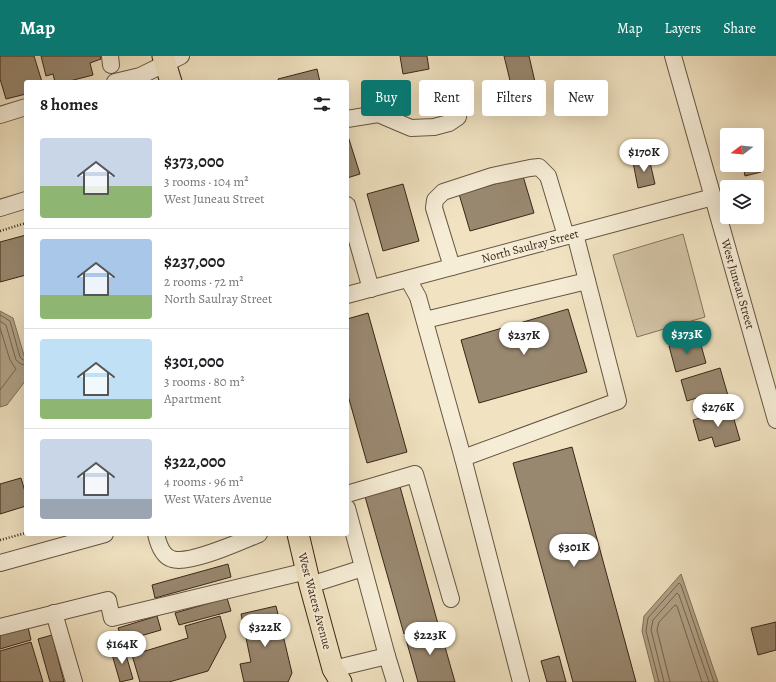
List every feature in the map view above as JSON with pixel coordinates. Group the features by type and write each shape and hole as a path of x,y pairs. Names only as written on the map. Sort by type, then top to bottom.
{"main road":[{"name":"West Waters Avenue","path":"298,536 336,678"}],"street":[{"name":"West Juneau Street","path":"673,56 776,420"},
{"path":"123,80 140,76 170,64"},
{"path":"0,115 24,108"},
{"path":"349,119 378,114 411,128 434,127 449,123 458,116"},
{"path":"452,267 434,208 435,200 443,192 492,176 539,167 548,176 587,280 618,401 463,458"},
{"name":"North Saulray Street","path":"349,294 713,197"},
{"path":"0,208 24,201"},
{"path":"349,212 371,289"},
{"path":"408,279 418,297 425,320 463,458 521,682"},
{"path":"425,320 587,280"},
{"path":"349,493 415,474 450,599"},
{"path":"349,516 395,682"},
{"path":"0,563 98,536"},
{"path":"157,536 159,545 166,555 173,560 193,559 254,536"},
{"path":"0,627 108,600 112,618 363,568"},
{"path":"54,613 74,682"},
{"path":"336,678 388,656"}],"path":[{"path":"0,231 24,224"},
{"path":"0,540 24,534"}],"shaded area":[{"path":"683,234 705,317 637,337 613,255"}],"water":[{"path":"0,311 13,318 24,355 24,383 7,405 0,407"},
{"path":"681,574 718,682 655,682 642,631 644,616"}],"building":[{"path":"0,56 34,56 41,80 24,80 24,94 6,99 0,79"},
{"path":"41,56 100,56 101,59 90,63 93,75 74,80 54,80 53,74 46,76"},
{"path":"400,56 427,56 429,69 403,74"},
{"path":"504,56 529,56 535,80 510,80"},
{"path":"317,69 320,80 278,80"},
{"path":"349,139 360,174 349,177"},
{"path":"649,158 655,184 638,188 633,162"},
{"path":"744,172 761,172 745,176"},
{"path":"523,176 534,213 470,231 459,194"},
{"path":"403,184 419,241 383,251 367,194"},
{"path":"24,236 24,276 0,282 0,242"},
{"path":"568,309 587,372 479,403 461,340"},
{"path":"368,313 407,452 367,463 349,399 349,318"},
{"path":"699,338 706,363 676,372 669,346"},
{"path":"720,368 729,399 703,407 700,397 687,401 681,380"},
{"path":"731,409 740,440 715,447 712,437 699,441 693,420"},
{"path":"572,447 636,682 573,682 513,463"},
{"path":"21,478 24,488 24,507 0,514 0,484"},
{"path":"399,483 438,624 404,634 364,493"},
{"path":"228,564 231,577 155,598 152,585"},
{"path":"227,598 231,611 179,625 175,613"},
{"path":"276,606 292,673 288,682 244,682 240,664 251,662 241,614"},
{"path":"157,616 161,630 123,641 118,628"},
{"path":"220,616 226,637 208,671 169,682 140,682 132,655 188,638 185,626"},
{"path":"776,622 776,650 758,655 751,628"},
{"path":"439,626 455,682 418,682 405,636"},
{"path":"28,627 31,640 0,649 0,635"},
{"path":"52,635 64,682 50,682 38,639"},
{"path":"31,642 43,682 0,682 0,651"},
{"path":"124,648 133,679 120,682 111,651"},
{"path":"559,656 566,682 547,682 541,661"}]}
